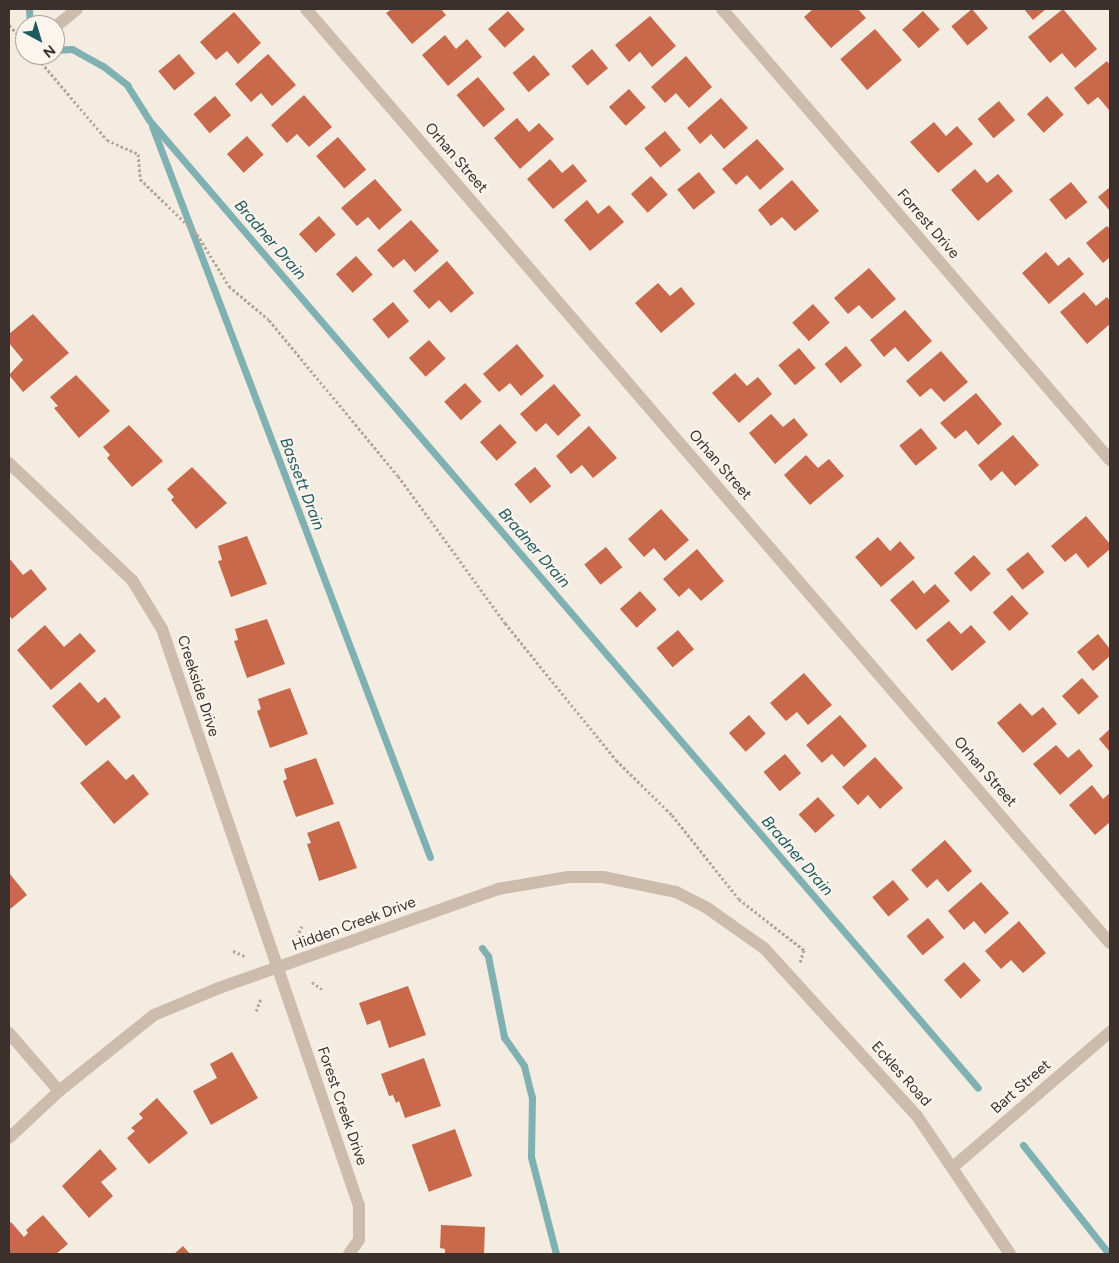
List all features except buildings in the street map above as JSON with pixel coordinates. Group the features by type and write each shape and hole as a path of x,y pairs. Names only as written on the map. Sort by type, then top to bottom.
{"street":[{"path":"65,18 76,9"},
{"name":"Orhan Street","path":"306,9 1110,943"},
{"name":"Forrest Drive","path":"722,9 1110,460"},
{"name":"Creekside Drive","path":"9,463 132,580 154,611 277,969"},
{"name":"Hidden Creek Drive","path":"9,1138 59,1091 154,1015 219,988 498,889 568,877 603,877 676,892 707,908 744,935"},
{"name":"Eckles Road","path":"744,935 764,948 917,1116 1010,1254"},
{"name":"Forest Creek Drive","path":"277,969 359,1206 359,1240 349,1254"},
{"name":"Bart Street","path":"953,1167 1110,1032"},
{"path":"9,1033 59,1091"}],"path":[{"path":"44,65 107,140 138,154 140,179 197,234 229,286 269,320 398,476 505,623 616,760 672,815 739,899 804,950 794,980"},
{"path":"297,937 302,926"},
{"path":"233,951 245,956"},
{"path":"312,982 322,989"},
{"path":"256,1011 261,998"}],"waterway":[{"name":"Bradner Drain","path":"29,9 29,15"},
{"name":"Bradner Drain","path":"65,49 72,49 103,66 127,85 149,120 978,1088"},
{"name":"Bassett Drain","path":"152,126 430,857"},
{"name":"Bassett Drain","path":"482,948 488,956 504,1037 524,1066 532,1097 531,1157 556,1254"},
{"name":"Bradner Drain","path":"1023,1145 1109,1254"}]}
